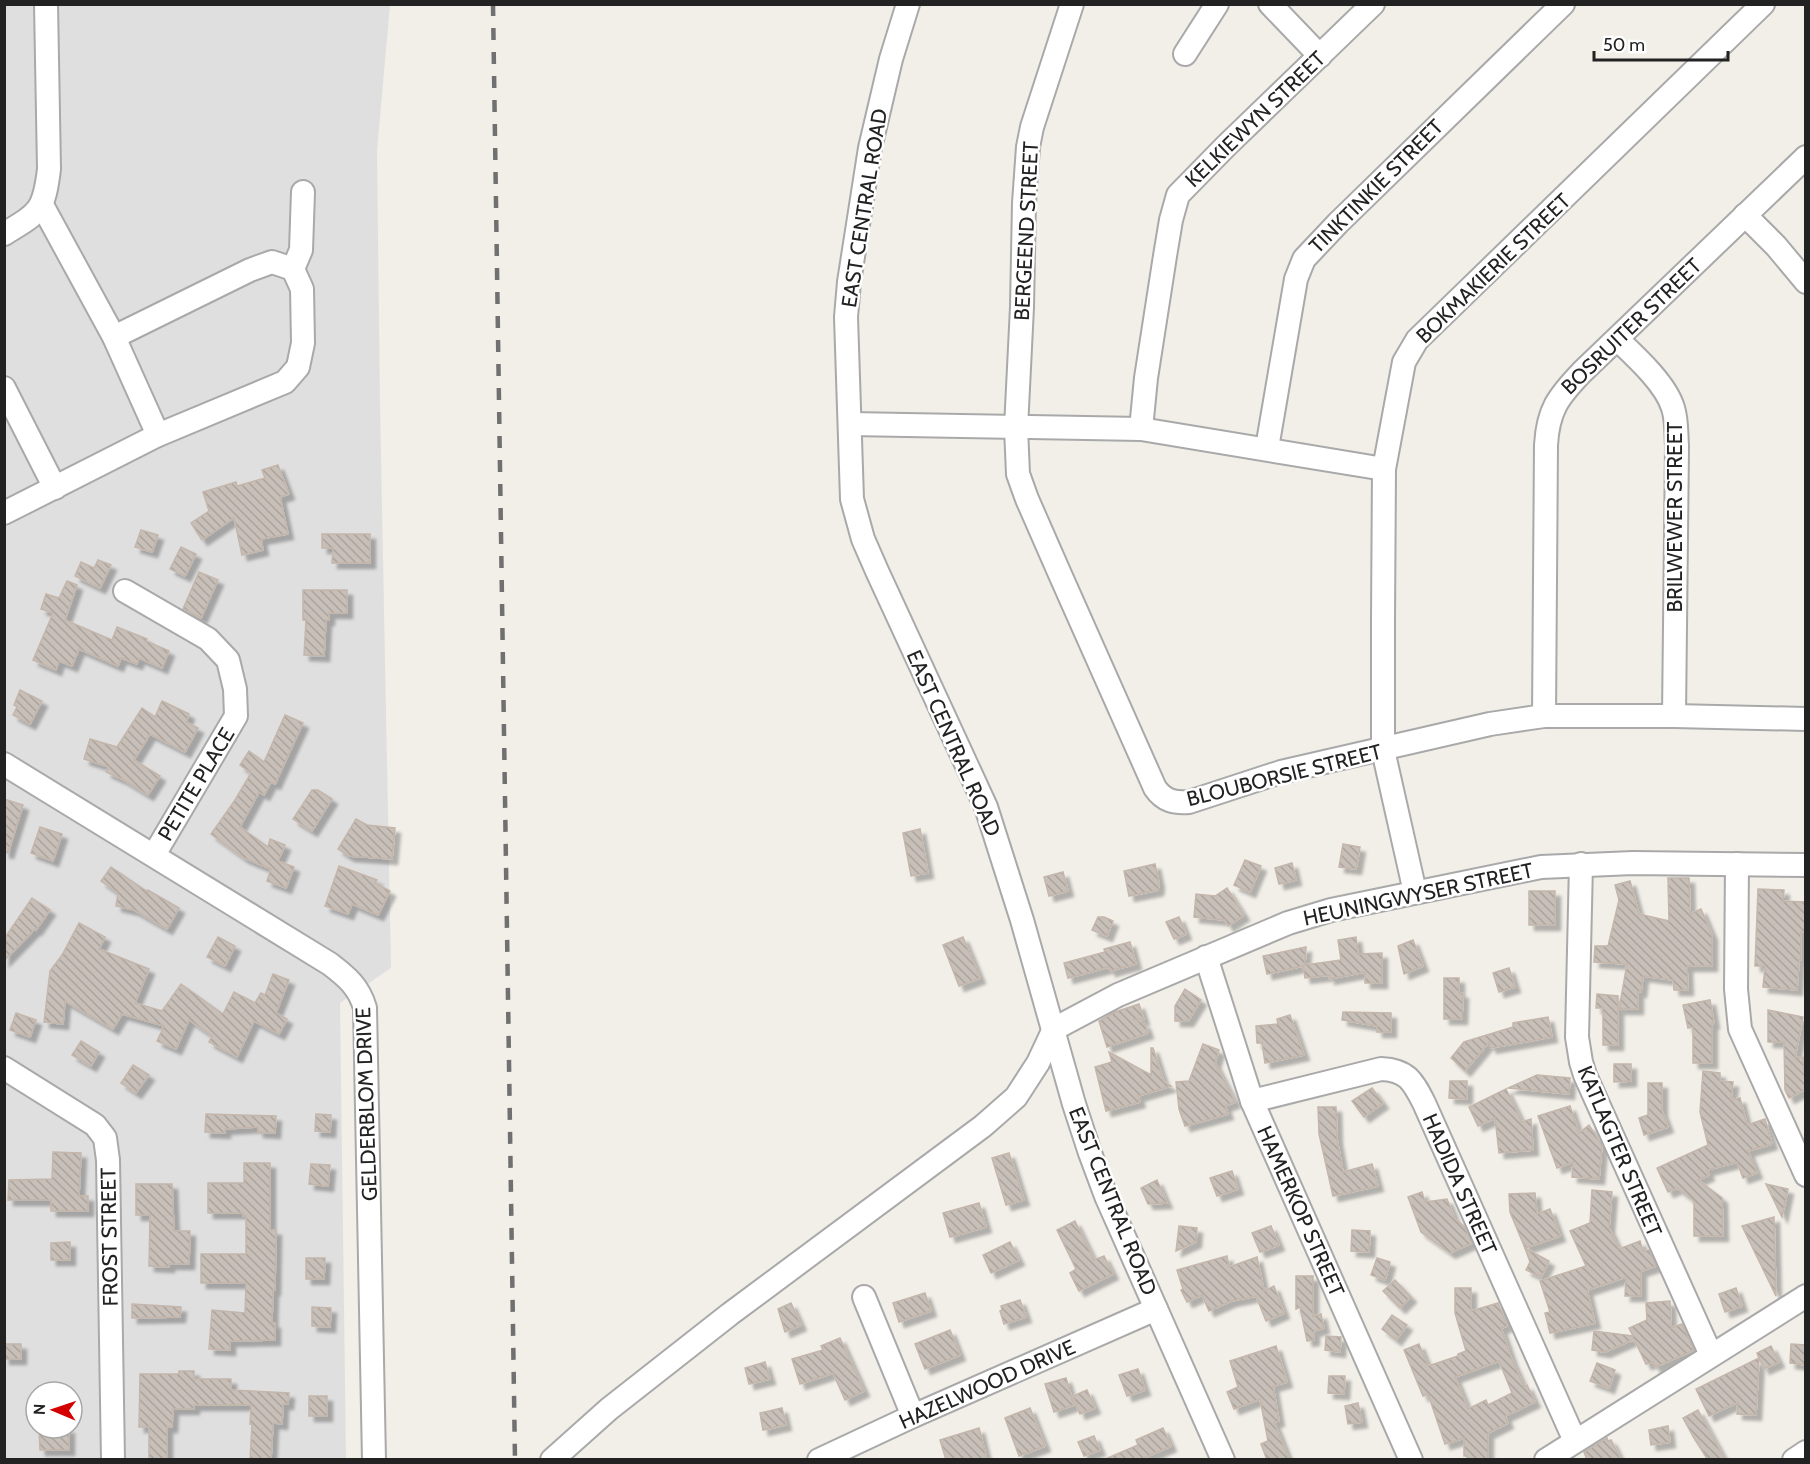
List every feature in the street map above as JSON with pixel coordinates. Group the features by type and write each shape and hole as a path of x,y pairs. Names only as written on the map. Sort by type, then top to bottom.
{"street":[{"path":"4,234 32,218 42,205 46,190 49,169 46,4"},
{"name":"EAST CENTRAL ROAD","path":"908,4 891,59 870,148 849,282 846,317 852,499 863,539 986,807 1090,1153 1223,1460"},
{"name":"BERGEEND STREET","path":"1016,428 1028,147 1032,127 1071,4"},
{"path":"1185,54 1217,4"},
{"path":"1270,4 1320,56"},
{"name":"KELKIEWYN STREET","path":"1141,429 1146,378 1165,256 1178,195 1373,4"},
{"name":"TINKTINKIE STREET","path":"1267,448 1296,279 1304,259 1330,230 1563,4"},
{"name":"BOKMAKIERIE STREET","path":"1415,892 1383,750 1384,470 1404,362 1417,340 1764,4"},
{"name":"BOSRUITER STREET","path":"1544,717 1546,454 1549,419 1560,395 1806,157"},
{"path":"4,513 158,435 285,382 298,367 303,343 302,289 293,269 301,250 303,192"},
{"path":"42,205 114,337 158,435"},
{"path":"1745,215 1776,246 1806,282"},
{"path":"114,337 250,270 272,262 293,269"},
{"name":"BRILWEWER STREET","path":"1617,339 1641,363 1668,396 1675,416 1677,446 1674,716"},
{"path":"4,388 54,488"},
{"path":"850,424 1141,429 1267,448 1384,470"},
{"name":"BLOUBORSIE STREET","path":"1016,428 1018,474 1027,499 1155,788 1160,796 1168,801 1189,802 1281,772 1490,724 1544,717 1674,716 1806,719"},
{"name":"PETITE PLACE","path":"125,591 208,639 228,660 235,688 236,716 154,855"},
{"name":"GELDERBLOM DRIVE","path":"4,764 330,964 356,986 363,999 367,1090 374,1460"},
{"name":"HEUNINGWYSER STREET","path":"1054,1029 1118,995 1206,957 1288,923 1331,910 1524,869 1581,864 1806,865"},
{"name":"KATLAGTER STREET","path":"1581,864 1577,1037 1581,1062 1618,1151 1711,1355"},
{"path":"1737,864 1736,989 1740,1029 1806,1175"},
{"name":"HAMERKOP STREET","path":"1206,957 1252,1101 1412,1460"},
{"path":"552,1460 609,1408 730,1314 983,1126 1016,1097 1038,1063 1054,1029"},
{"name":"FROST STREET","path":"4,1068 95,1125 105,1138 108,1160 113,1460"},
{"name":"HADIDA STREET","path":"1252,1101 1381,1069 1398,1071 1410,1080 1424,1103 1575,1442"},
{"path":"1546,1460 1806,1296"},
{"path":"864,1297 913,1416"},
{"name":"HAZELWOOD DRIVE","path":"819,1460 1156,1309"},
{"path":"1794,1460 1806,1452"}],"shaded area":[{"path":"5,5 390,5 377,151 391,968 340,1003 346,1459 5,1460"}],"building":[{"path":"278,465 289,494 280,497 288,534 261,539 263,550 242,555 234,518 202,540 191,523 209,511 203,492 236,482 237,486 265,478 262,470"},
{"path":"141,530 158,535 152,552 135,547"},
{"path":"322,534 370,534 370,563 332,563 333,548 322,548"},
{"path":"181,547 196,554 185,576 170,569"},
{"path":"98,560 111,565 100,588 75,576 81,562 94,568"},
{"path":"199,572 218,580 201,618 183,609"},
{"path":"67,581 77,585 65,620 112,640 117,627 147,639 146,641 169,651 162,668 139,658 137,664 121,658 118,666 79,649 72,666 59,661 56,670 33,660 53,613 41,609 46,594 59,598"},
{"path":"303,590 347,590 347,613 329,613 329,620 326,620 324,656 304,655 306,620 303,620"},
{"path":"20,690 42,701 30,724 13,715"},
{"path":"162,701 189,714 186,722 198,728 185,752 150,734 134,760 160,776 148,795 106,772 109,767 84,759 90,739 117,747 142,708 155,717"},
{"path":"285,715 303,723 275,784 271,782 264,795 259,792 240,827 268,847 270,839 285,845 278,861 294,867 286,888 267,881 271,869 244,858 211,834 251,773 240,765 249,751 264,762"},
{"path":"312,790 318,790 332,799 312,831 293,819"},
{"path":"4,799 23,805 8,853 4,852"},
{"path":"356,819 367,825 395,828 392,859 349,856 338,849"},
{"path":"40,827 62,834 53,861 31,853"},
{"path":"920,829 928,873 911,876 903,833"},
{"path":"1343,844 1360,847 1356,869 1339,867"},
{"path":"1245,860 1261,866 1250,892 1234,885"},
{"path":"1292,863 1296,880 1279,884 1275,868"},
{"path":"1155,864 1158,890 1129,896 1124,871"},
{"path":"339,866 377,880 375,883 390,891 378,915 352,904 348,914 325,906"},
{"path":"111,867 148,892 148,890 179,908 167,929 134,910 116,906 118,893 101,881"},
{"path":"1063,872 1068,891 1049,896 1044,877"},
{"path":"1668,878 1689,878 1690,914 1701,909 1712,935 1712,966 1687,966 1688,990 1674,990 1673,980 1643,976 1641,992 1638,991 1638,1009 1619,1009 1627,964 1594,962 1595,946 1608,946 1619,900 1615,885 1630,881 1639,914 1669,921"},
{"path":"1227,888 1244,915 1228,926 1225,920 1194,917 1196,894 1215,896"},
{"path":"1758,889 1784,890 1783,901 1805,902 1805,932 1801,932 1801,960 1799,960 1797,990 1763,987 1765,966 1755,966"},
{"path":"1529,891 1555,891 1555,925 1529,925"},
{"path":"32,898 50,910 36,930 4,961 4,939"},
{"path":"1098,917 1113,921 1107,936 1092,930"},
{"path":"1179,917 1186,934 1174,939 1166,922"},
{"path":"79,923 105,937 99,949 149,969 135,1003 162,1011 181,984 223,1014 234,992 255,1003 261,993 265,995 273,974 289,980 276,1013 287,1019 279,1034 254,1021 237,1057 209,1042 212,1036 189,1020 176,1049 157,1041 164,1026 122,1014 113,1029 65,1001 63,1024 44,1022 50,971 62,955"},
{"path":"218,937 235,946 225,966 207,957"},
{"path":"963,937 980,978 959,986 943,945"},
{"path":"1356,937 1358,954 1382,953 1382,983 1365,983 1365,972 1329,979 1330,975 1305,978 1303,966 1267,974 1263,956 1306,947 1305,965 1341,960 1338,940"},
{"path":"1413,940 1423,966 1404,974 1398,946"},
{"path":"1130,942 1136,964 1110,971 1109,967 1068,978 1064,963 1105,952 1104,949"},
{"path":"1509,968 1515,987 1499,992 1493,973"},
{"path":"1444,978 1459,978 1459,993 1463,993 1462,1019 1444,1019"},
{"path":"1185,989 1201,1000 1188,1021 1175,1021 1175,1006"},
{"path":"1597,994 1618,996 1618,1045 1603,1045 1603,1008 1596,1008"},
{"path":"1710,1000 1714,1023 1712,1024 1712,1063 1693,1063 1693,1027 1688,1028 1683,1005"},
{"path":"1139,1004 1144,1020 1133,1019 1145,1024 1148,1033 1107,1047 1099,1021 1115,1012"},
{"path":"1768,1010 1803,1017 1795,1057 1803,1057 1806,1089 1789,1098 1785,1090 1784,1042 1768,1042"},
{"path":"1343,1012 1391,1013 1391,1032 1377,1032 1377,1026 1342,1020"},
{"path":"16,1013 36,1020 30,1037 10,1030"},
{"path":"1290,1015 1304,1055 1265,1063 1262,1043 1257,1043 1256,1026 1278,1024 1277,1019"},
{"path":"1548,1017 1552,1037 1491,1048 1489,1042 1465,1071 1451,1058 1464,1042 1513,1027 1513,1023"},
{"path":"81,1041 99,1052 91,1066 72,1055"},
{"path":"1203,1044 1219,1050 1215,1063 1235,1102 1225,1106 1228,1114 1185,1126 1179,1109 1176,1082 1189,1081"},
{"path":"1151,1048 1153,1048 1164,1082 1171,1086 1138,1096 1140,1102 1106,1111 1095,1067 1112,1062 1109,1052 1151,1075"},
{"path":"1614,1064 1631,1064 1631,1081 1614,1082"},
{"path":"133,1065 149,1075 136,1093 121,1083"},
{"path":"1703,1071 1720,1073 1720,1081 1733,1082 1731,1100 1740,1098 1747,1125 1765,1119 1772,1144 1748,1151 1757,1173 1743,1178 1737,1162 1707,1170 1709,1175 1698,1180 1722,1198 1723,1236 1694,1236 1694,1201 1677,1188 1668,1192 1657,1168 1708,1145 1700,1112"},
{"path":"1537,1075 1570,1078 1569,1094 1508,1088"},
{"path":"1450,1081 1467,1081 1467,1099 1449,1098"},
{"path":"1648,1083 1662,1083 1662,1111 1668,1127 1644,1135 1639,1118 1648,1115"},
{"path":"1372,1088 1383,1103 1364,1117 1352,1101"},
{"path":"1506,1089 1522,1122 1531,1119 1533,1150 1499,1153 1495,1118 1478,1126 1469,1107"},
{"path":"1570,1106 1579,1133 1589,1125 1602,1145 1599,1179 1572,1177 1573,1162 1557,1168 1538,1116"},
{"path":"1318,1107 1336,1107 1337,1139 1343,1172 1372,1164 1378,1186 1333,1196 1319,1134"},
{"path":"206,1114 276,1116 275,1133 258,1132 258,1127 225,1129 225,1133 205,1132"},
{"path":"316,1114 331,1115 330,1132 315,1131"},
{"path":"53,1152 81,1153 79,1196 88,1196 88,1211 51,1211 51,1200 8,1200 9,1180 52,1179"},
{"path":"1009,1153 1024,1200 1006,1205 992,1158"},
{"path":"244,1163 270,1163 270,1230 276,1230 272,1323 275,1323 275,1340 230,1341 230,1350 209,1349 212,1310 245,1313 246,1283 201,1283 201,1254 246,1254 246,1216 243,1216 243,1213 208,1213 208,1183 244,1183"},
{"path":"311,1164 330,1165 328,1186 309,1184"},
{"path":"1232,1171 1238,1189 1217,1196 1210,1178"},
{"path":"1157,1180 1167,1203 1148,1204 1141,1188"},
{"path":"136,1184 172,1184 174,1231 190,1231 189,1264 169,1264 169,1267 149,1266 150,1215 136,1215"},
{"path":"1766,1184 1788,1189 1782,1217"},
{"path":"1592,1190 1612,1192 1609,1228 1619,1249 1640,1241 1643,1251 1649,1250 1656,1266 1641,1271 1641,1296 1625,1296 1626,1277 1587,1290 1595,1323 1550,1333 1545,1313 1550,1312 1540,1281 1586,1266 1570,1231 1590,1223"},
{"path":"1422,1192 1425,1202 1447,1199 1455,1219 1464,1226 1472,1243 1450,1253 1421,1232 1408,1197"},
{"path":"1535,1193 1537,1214 1550,1209 1560,1236 1525,1248 1510,1212 1509,1194"},
{"path":"979,1203 986,1227 950,1237 943,1213"},
{"path":"1774,1217 1776,1296 1742,1226"},
{"path":"1075,1221 1094,1260 1104,1256 1113,1274 1079,1291 1070,1273 1076,1269 1057,1230"},
{"path":"1179,1226 1197,1228 1196,1242 1176,1251"},
{"path":"1271,1226 1279,1245 1260,1252 1252,1233"},
{"path":"1352,1230 1370,1231 1369,1252 1351,1251"},
{"path":"70,1242 70,1260 51,1260 51,1243"},
{"path":"1010,1242 1019,1260 991,1273 983,1255"},
{"path":"1525,1248 1549,1261 1541,1277 1526,1270 1530,1262"},
{"path":"1227,1256 1229,1267 1257,1257 1264,1291 1274,1286 1284,1313 1266,1321 1256,1296 1231,1301 1209,1311 1202,1295 1187,1302 1181,1290 1183,1289 1177,1270"},
{"path":"306,1258 325,1258 324,1279 306,1279"},
{"path":"1377,1258 1390,1262 1385,1280 1371,1275"},
{"path":"1296,1276 1313,1276 1313,1316 1321,1314 1324,1328 1314,1331 1314,1340 1307,1341 1300,1307 1296,1309"},
{"path":"1395,1280 1411,1297 1400,1308 1383,1291"},
{"path":"1455,1288 1471,1288 1471,1311 1498,1303 1507,1326 1501,1328 1512,1360 1524,1387 1527,1385 1535,1402 1505,1416 1508,1423 1488,1433 1488,1460 1467,1460 1467,1456 1464,1456 1464,1438 1445,1444 1428,1394 1423,1396 1404,1350 1419,1344 1428,1366 1466,1351 1455,1313","holes":["1499,1361 1512,1393 1488,1405 1486,1400 1468,1409 1455,1377"]},
{"path":"1736,1288 1742,1306 1725,1312 1719,1294"},
{"path":"925,1293 931,1311 899,1322 893,1303"},
{"path":"1020,1300 1026,1317 1004,1324 1000,1311 1001,1306"},
{"path":"1670,1301 1671,1328 1682,1324 1694,1350 1655,1367 1653,1362 1646,1364 1634,1339 1605,1352 1592,1350 1594,1331 1633,1336 1629,1328 1647,1320 1646,1303"},
{"path":"791,1303 801,1325 785,1332 778,1309"},
{"path":"132,1304 181,1307 180,1317 132,1318"},
{"path":"312,1307 331,1308 330,1327 312,1326"},
{"path":"1392,1315 1407,1325 1396,1340 1382,1329"},
{"path":"950,1330 960,1355 925,1369 915,1344"},
{"path":"1326,1336 1341,1337 1340,1352 1325,1350"},
{"path":"840,1338 864,1391 845,1400 833,1373 800,1384 792,1359 823,1350 821,1346"},
{"path":"4,1344 21,1344 21,1359 4,1359"},
{"path":"1791,1344 1806,1345 1806,1365 1790,1363"},
{"path":"1276,1346 1287,1382 1273,1386 1279,1421 1274,1422 1289,1460 1267,1460 1261,1444 1268,1441 1260,1399 1234,1409 1227,1392 1238,1387 1230,1361"},
{"path":"1771,1346 1779,1362 1764,1369 1757,1353"},
{"path":"1759,1358 1756,1415 1737,1414 1738,1402 1709,1416 1696,1389"},
{"path":"765,1362 770,1379 749,1384 745,1368"},
{"path":"1597,1363 1615,1370 1609,1388 1590,1381"},
{"path":"1138,1369 1145,1390 1127,1396 1119,1375"},
{"path":"179,1371 194,1371 194,1379 231,1379 231,1390 289,1393 288,1404 283,1404 282,1424 273,1423 271,1460 250,1460 251,1405 194,1405 194,1409 173,1409 172,1427 167,1427 167,1460 149,1460 149,1427 139,1427 140,1374 179,1374"},
{"path":"1329,1376 1345,1376 1344,1394 1328,1393"},
{"path":"1066,1378 1074,1405 1054,1412 1045,1384"},
{"path":"1087,1390 1095,1408 1080,1414 1073,1396"},
{"path":"309,1396 327,1396 327,1416 309,1416"},
{"path":"1358,1403 1362,1422 1348,1424 1345,1406"},
{"path":"782,1408 786,1425 763,1430 760,1413"},
{"path":"1030,1408 1045,1446 1019,1456 1005,1418"},
{"path":"1698,1410 1725,1460 1708,1460 1683,1418"},
{"path":"1668,1426 1670,1442 1651,1445 1649,1430"},
{"path":"979,1428 987,1460 946,1460 940,1440"},
{"path":"1163,1428 1171,1446 1139,1460 1103,1460 1138,1445 1136,1440"},
{"path":"1094,1436 1100,1450 1084,1456 1078,1442"},
{"path":"1607,1438 1608,1441 1611,1440 1621,1460 1587,1460 1584,1452"},
{"path":"40,1440 69,1440 69,1450 40,1450"}],"railway":[{"path":"493,4 515,1460"}]}
